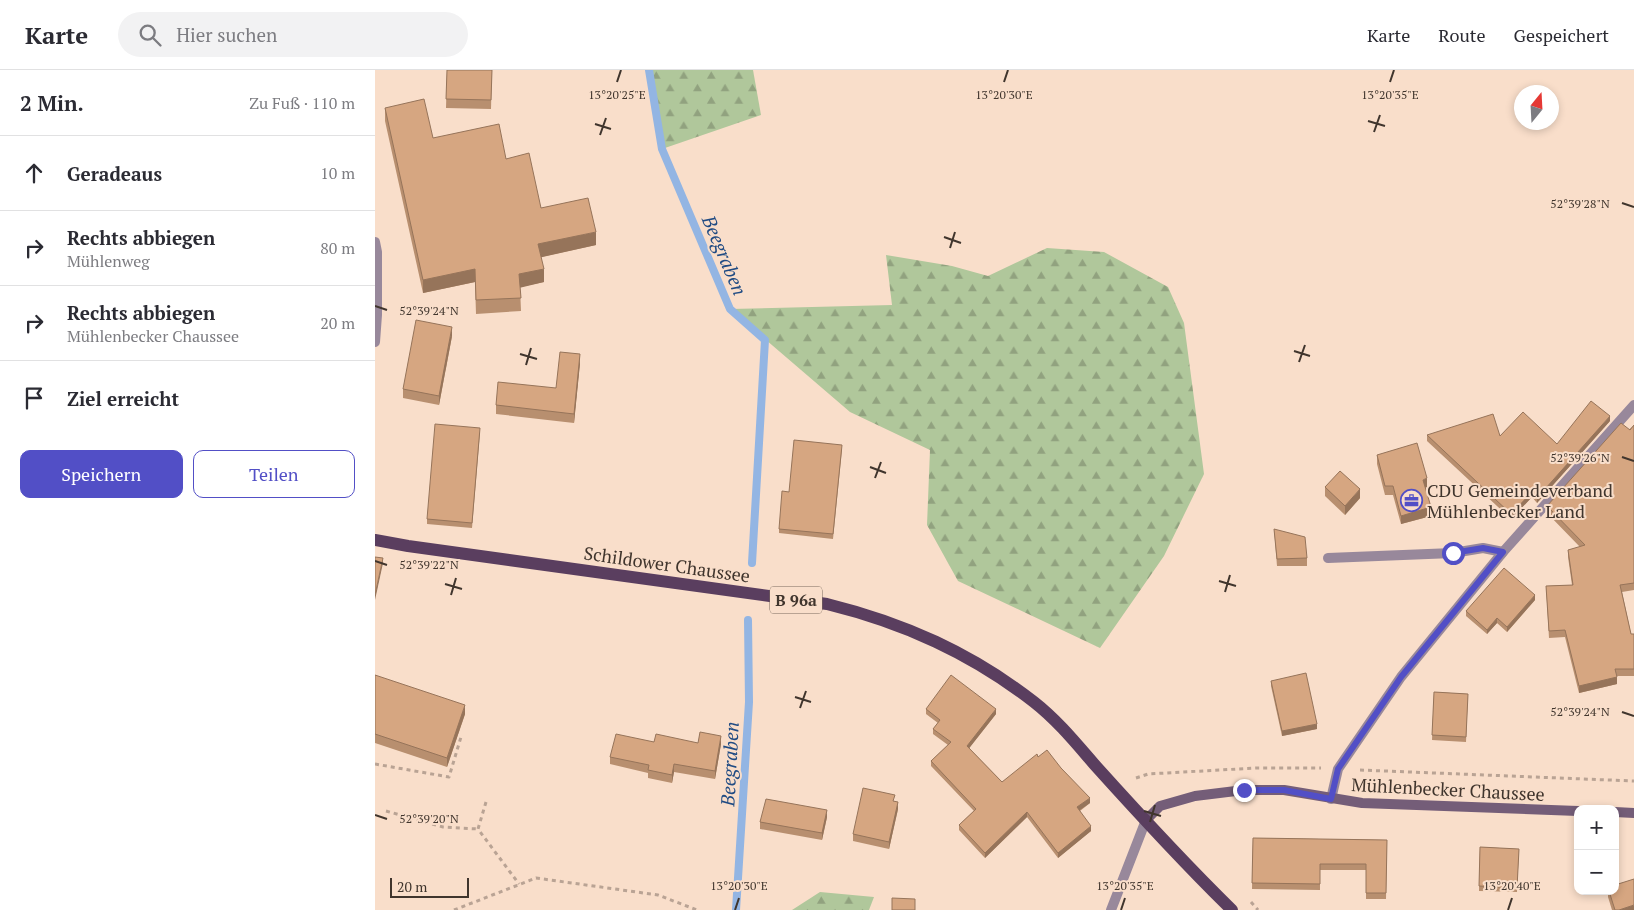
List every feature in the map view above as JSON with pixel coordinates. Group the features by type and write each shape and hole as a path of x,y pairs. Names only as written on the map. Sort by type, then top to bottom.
{"main road":[{"name":"Schildower Chaussee","path":"375,540 827,604 863,613 935,640 971,659 1034,703 1066,731 1146,820 1232,910"},
{"name":"Mühlenbecker Chaussee","path":"1146,820 1160,806 1195,796 1244,790 1284,790 1362,803 1574,811"},
{"path":"1619,812 1634,813"}],"street":[{"path":"375,242 377,252 375,342"},
{"path":"1331,799 1338,769 1401,677 1503,552 1634,404"},
{"path":"1328,558 1453,553 1483,548 1503,552"},
{"path":"1111,910 1146,820"}],"path":[{"path":"375,764 449,777 461,737"},
{"path":"1338,769 1634,781"},
{"path":"478,829 486,802"},
{"path":"386,811 443,827 478,829"},
{"path":"478,829 519,884"},
{"path":"454,910 536,878 658,895 697,910"}],"green space":[{"path":"649,70 753,70 761,115 662,149"},
{"path":"1047,248 1104,252 1168,287 1184,323 1204,474 1164,556 1100,648 958,581 927,525 930,450 850,412 730,309 892,305 886,255 952,266 988,276"},
{"path":"820,892 874,897 869,910 792,910"}],"building":[{"path":"447,70 492,70 491,100 446,99"},
{"path":"424,99 433,138 499,124 506,159 529,153 541,208 588,198 596,232 538,244 544,269 519,274 521,298 476,300 475,269 423,280 385,108"},
{"path":"416,320 452,327 439,396 403,389"},
{"path":"560,352 580,354 574,414 496,405 498,382 556,388"},
{"path":"1591,401 1610,416 1537,498 1532,492 1511,514 1427,435 1493,414 1500,436 1523,412 1557,444"},
{"path":"1621,423 1630,430 1634,425 1634,583 1620,585 1631,634 1634,634 1634,669 1615,669 1617,677 1579,686 1565,630 1549,631 1546,586 1573,585 1568,550 1585,545 1547,506"},
{"path":"435,424 480,428 472,523 427,519"},
{"path":"794,440 842,445 833,534 779,529 782,491 789,492"},
{"path":"1417,443 1427,478 1423,480 1431,507 1401,516 1393,486 1385,486 1377,455"},
{"path":"1340,471 1360,489 1345,506 1325,487"},
{"path":"1274,529 1305,537 1307,558 1277,559"},
{"path":"375,557 383,558 375,595"},
{"path":"1504,568 1535,595 1507,627 1497,618 1487,630 1466,611"},
{"path":"1306,673 1317,724 1282,731 1271,681"},
{"path":"375,675 465,705 447,758 375,734"},
{"path":"951,675 996,709 967,746 1002,782 1037,754 1038,757 1047,750 1061,768 1090,798 1077,807 1091,826 1058,853 1027,812 985,853 959,825 976,809 931,761 951,742 933,729 940,720 926,709"},
{"path":"1434,692 1468,694 1466,737 1432,735"},
{"path":"700,732 721,736 715,771 674,764 672,775 648,770 649,765 610,757 616,734 654,742 656,734 698,743"},
{"path":"863,788 895,795 893,801 898,802 889,842 853,834"},
{"path":"766,799 827,810 822,833 760,822"},
{"path":"1253,838 1387,840 1386,893 1366,893 1366,864 1320,864 1320,884 1252,883"},
{"path":"1480,847 1519,849 1517,888 1479,886"},
{"path":"1634,879 1634,905 1615,910 1610,895 1619,895 1619,884"},
{"path":"892,898 915,899 915,910 892,910"}],"waterway":[{"name":"Beegraben","path":"649,70 662,149 730,309 765,340 752,563"},
{"name":"Beegraben","path":"736,910 749,702 748,620"}],"place":[{"name":"CDU Gemeindeverband Mühlenbecker Land","path":"1411,500"}],"route":[{"path":"1244,790 1284,790 1331,799 1338,769 1401,677 1503,552 1483,548 1453,553"}]}
